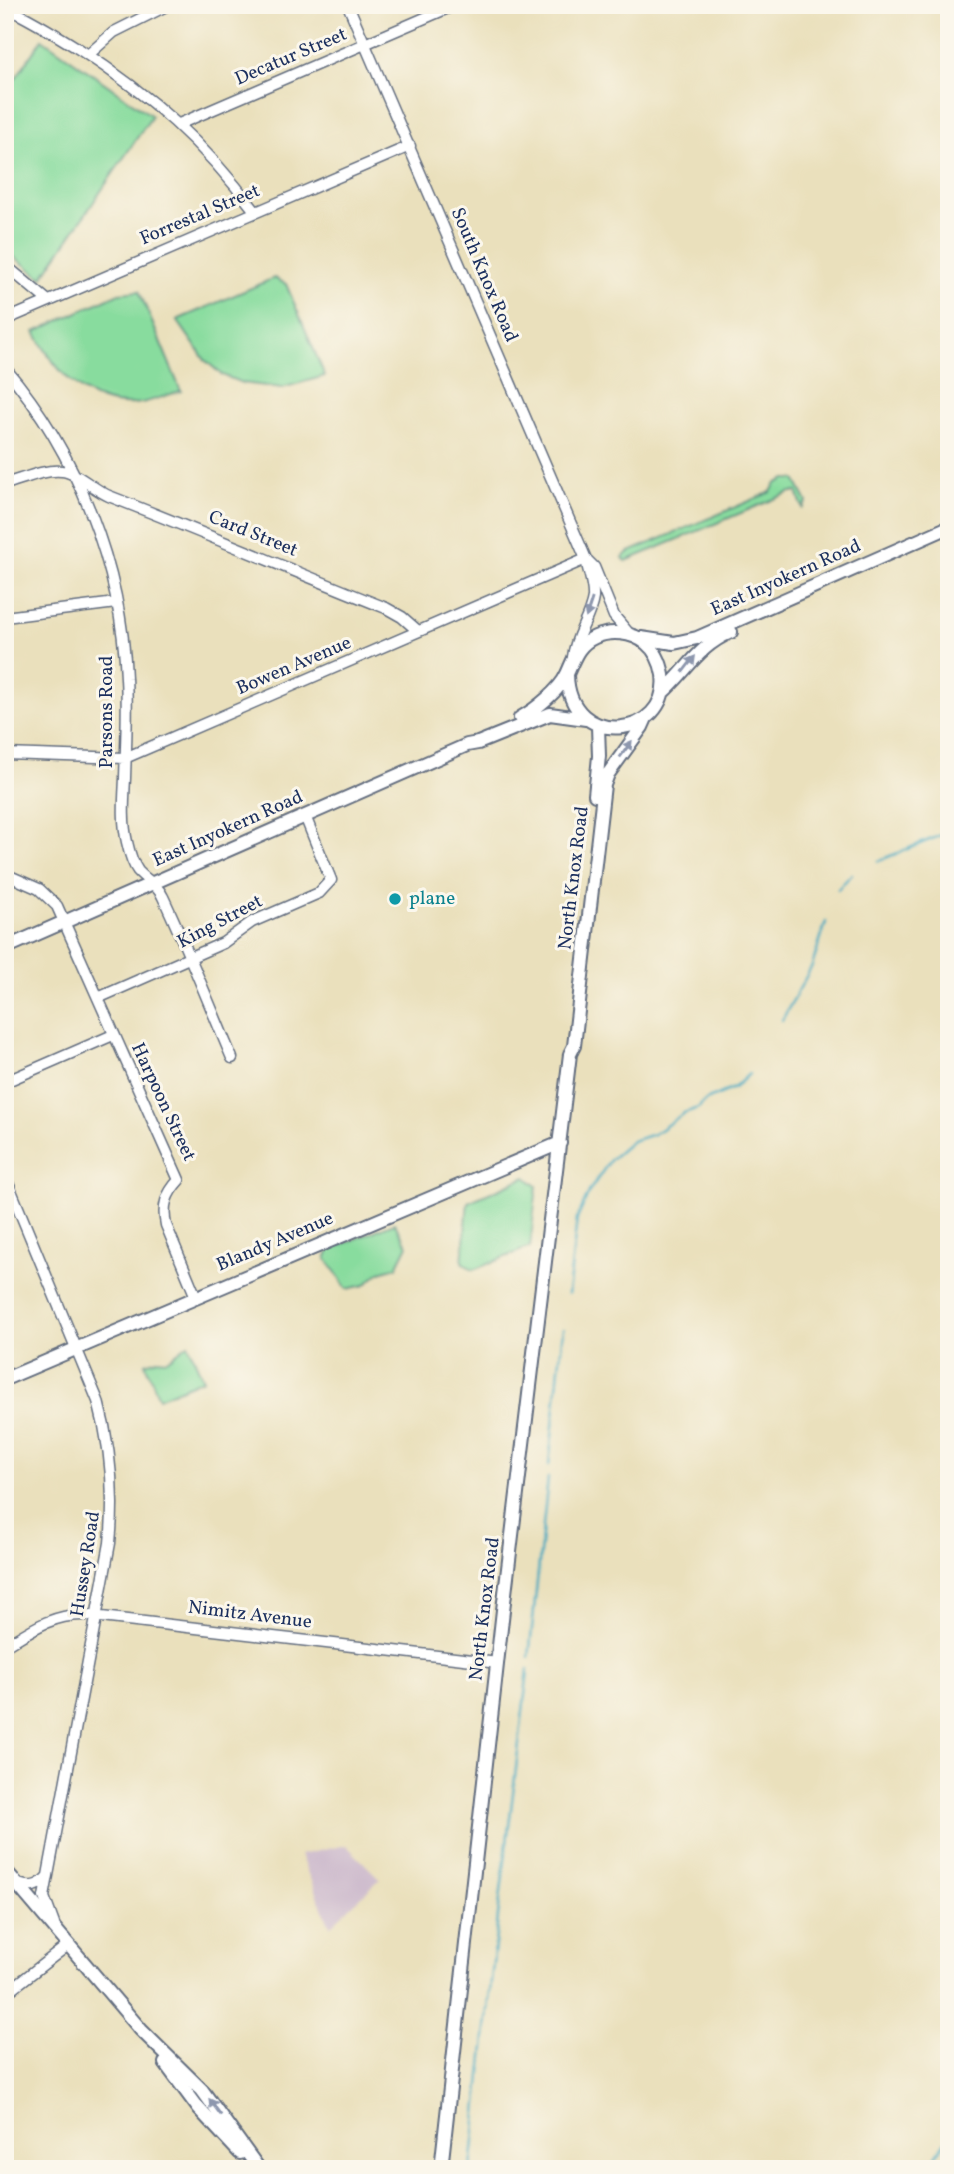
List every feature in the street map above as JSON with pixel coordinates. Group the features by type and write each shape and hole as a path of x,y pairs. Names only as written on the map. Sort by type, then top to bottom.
{"street":[{"path":"88,55 114,32 168,5"},
{"name":"South Knox Road","path":"348,5 586,559 592,581 593,601 574,644 573,657"},
{"name":"Decatur Street","path":"179,124 455,5"},
{"path":"5,7 43,26 126,80 179,124 254,211"},
{"name":"Forrestal Street","path":"5,320 410,146"},
{"path":"5,265 47,300"},
{"name":"Parsons Road","path":"5,368 36,408 72,474 97,528 124,647 126,839 138,870 162,895 232,1058"},
{"path":"5,484 51,471 72,474"},
{"name":"Card Street","path":"72,474 100,493 386,608 418,631"},
{"name":"East Inyokern Road","path":"633,637 674,643 697,638 949,527"},
{"name":"East Inyokern Road","path":"662,693 675,682 704,647 718,637 949,536"},
{"name":"South Knox Road","path":"586,559 594,568 614,616 633,637"},
{"name":"Bowen Avenue","path":"5,754 125,758 586,559"},
{"path":"5,617 116,603"},
{"path":"618,632 633,637 644,642 654,652 661,665 664,679 662,693 656,707 646,718 631,726 615,729 598,726 586,719 570,700 567,675 573,657 581,646 605,633 618,632"},
{"name":"East Inyokern Road","path":"467,745 475,738 538,708 567,675"},
{"name":"East Inyokern Road","path":"5,948 467,745 550,713 586,719"},
{"name":"North Knox Road","path":"441,2169 538,1310 570,1054 574,1046 604,785 608,774 646,718"},
{"name":"North Knox Road","path":"570,1054 567,1046 596,791 598,726"},
{"name":"King Street","path":"97,998 223,943 252,922 319,893 331,880 305,816"},
{"name":"Harpoon Street","path":"5,874 39,889 57,906 179,1180 167,1197 164,1215 196,1297"},
{"path":"5,1082 113,1035"},
{"name":"Blandy Avenue","path":"5,1379 560,1143"},
{"name":"Hussey Road","path":"5,1176 98,1401 106,1427 113,1483 110,1543 44,1897 55,1929"},
{"path":"76,1614 88,1626 90,1648"},
{"name":"Nimitz Avenue","path":"5,1646 42,1623 76,1614 498,1663"},
{"path":"5,1870 141,2030 199,2109 257,2169"},
{"path":"18,1884 32,1887 40,1885 47,1877"},
{"path":"5,1994 68,1945"}],"shaded area":[{"path":"346,1845 380,1879 330,1926 300,1855"}],"green space":[{"path":"42,39 152,116 42,278 5,250 5,94"},
{"path":"274,278 286,284 325,376 282,388 242,383 222,375 205,360 177,320"},
{"path":"139,291 181,391 134,404 101,400 74,384 62,373 35,332 119,293"},
{"path":"785,479 795,479 807,502 803,508 797,492 791,492 626,561 623,558 627,553 771,492 775,484"},
{"path":"526,1177 537,1186 530,1247 473,1270 462,1262 468,1202"},
{"path":"394,1223 408,1245 397,1267 380,1272 365,1285 347,1289 326,1258 331,1249"},
{"path":"188,1344 203,1379 159,1398 145,1363 157,1359 167,1360"}],"waterway":[{"path":"878,861 949,832"},
{"path":"838,889 852,874"},
{"path":"782,1020 812,966 826,922"},
{"path":"568,1294 577,1219 590,1190 611,1159 632,1141 654,1134 684,1113 698,1108 706,1100 734,1088 749,1074"},
{"path":"549,1465 563,1329"},
{"path":"529,1657 548,1478"},
{"path":"471,2169 528,1670"},
{"path":"927,2169 949,2136"}],"place":[{"name":"plane","path":"395,899"}]}
